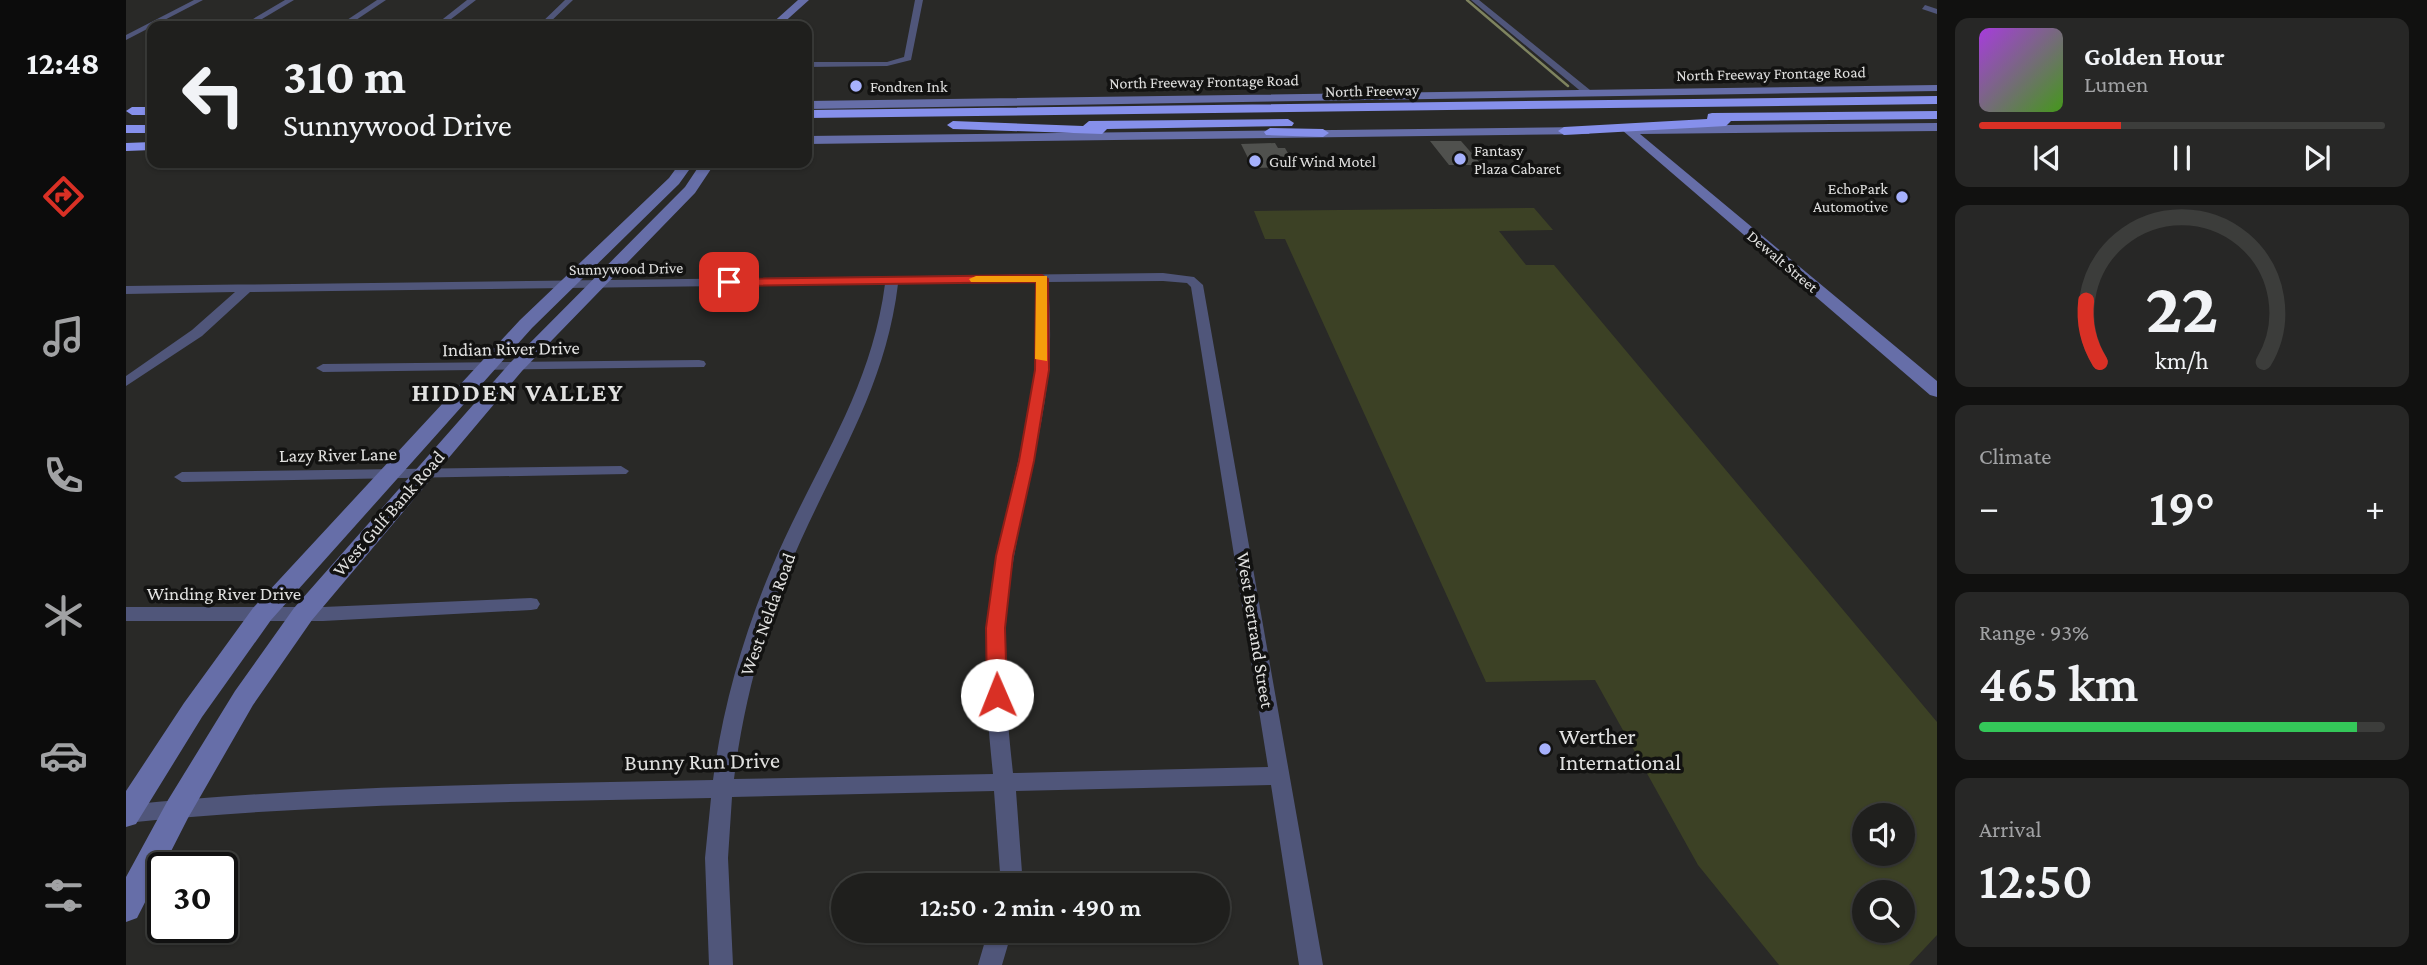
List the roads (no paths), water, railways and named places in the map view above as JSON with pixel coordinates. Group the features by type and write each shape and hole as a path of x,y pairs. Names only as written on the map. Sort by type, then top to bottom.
{"highway":[{"path":"1538,106 1669,98 1937,94"},
{"name":"North Freeway","path":"812,114 1937,100"},
{"name":"North Freeway","path":"812,120 1937,107"},
{"path":"129,111 147,111"},
{"name":"North Freeway","path":"812,127 1937,115"},
{"path":"1564,131 1833,116"},
{"path":"126,126 147,124"},
{"path":"954,125 1323,133"},
{"path":"126,126 147,128"},
{"path":"126,136 147,136"}],"main road":[{"path":"780,21 804,0"},
{"path":"795,21 816,0"},
{"name":"North Freeway Frontage Road","path":"812,105 1937,88"},
{"path":"812,140 1937,127"},
{"name":"Dewalt Street","path":"1628,130 1937,391"},
{"path":"126,147 147,147"},
{"name":"West Gulf Bank Road","path":"126,814 193,710 262,614 486,367 567,284 653,202 683,168"},
{"name":"West Gulf Bank Road","path":"126,908 178,809 244,698 303,614 516,367 678,203 706,168"},
{"path":"653,202 678,203"}],"street":[{"path":"159,21 199,0"},
{"path":"254,21 290,0"},
{"path":"350,21 382,0"},
{"path":"445,21 472,0"},
{"path":"547,21 569,0"},
{"path":"812,65 899,63 910,56 919,0"},
{"path":"1475,0 1587,92"},
{"path":"1925,7 1937,12"},
{"path":"126,38 147,27"},
{"name":"Sunnywood Drive","path":"126,290 1177,277 1197,285 1199,296"},
{"path":"1012,873 1011,835 998,717 996,628 1004,556 1037,408 1042,359 1042,279"},
{"name":"West Nelda Road","path":"721,965 717,845 724,787 744,675 777,574 843,440 872,370 891,297 892,280"},
{"path":"126,382 197,333 247,288"},
{"name":"West Bertrand Street","path":"1199,296 1311,965"},
{"name":"Indian River Drive","path":"323,368 699,364"},
{"name":"Lazy River Lane","path":"182,477 621,471"},
{"name":"Winding River Drive","path":"126,614 303,614 531,604"},
{"name":"Bunny Run Drive","path":"126,814 383,796 1280,776"},
{"path":"990,965 996,943"}],"waterway":[{"path":"1467,0 1568,86"}],"place":[{"name":"Fondren Ink","path":"856,86"},
{"name":"Fantasy Plaza Cabaret","path":"1460,159"},
{"name":"Gulf Wind Motel","path":"1255,161"},
{"name":"EchoPark Automotive","path":"1902,197"},
{"name":"Werther International","path":"1545,749"}],"district":[{"name":"HIDDEN VALLEY","path":"518,392"}]}
